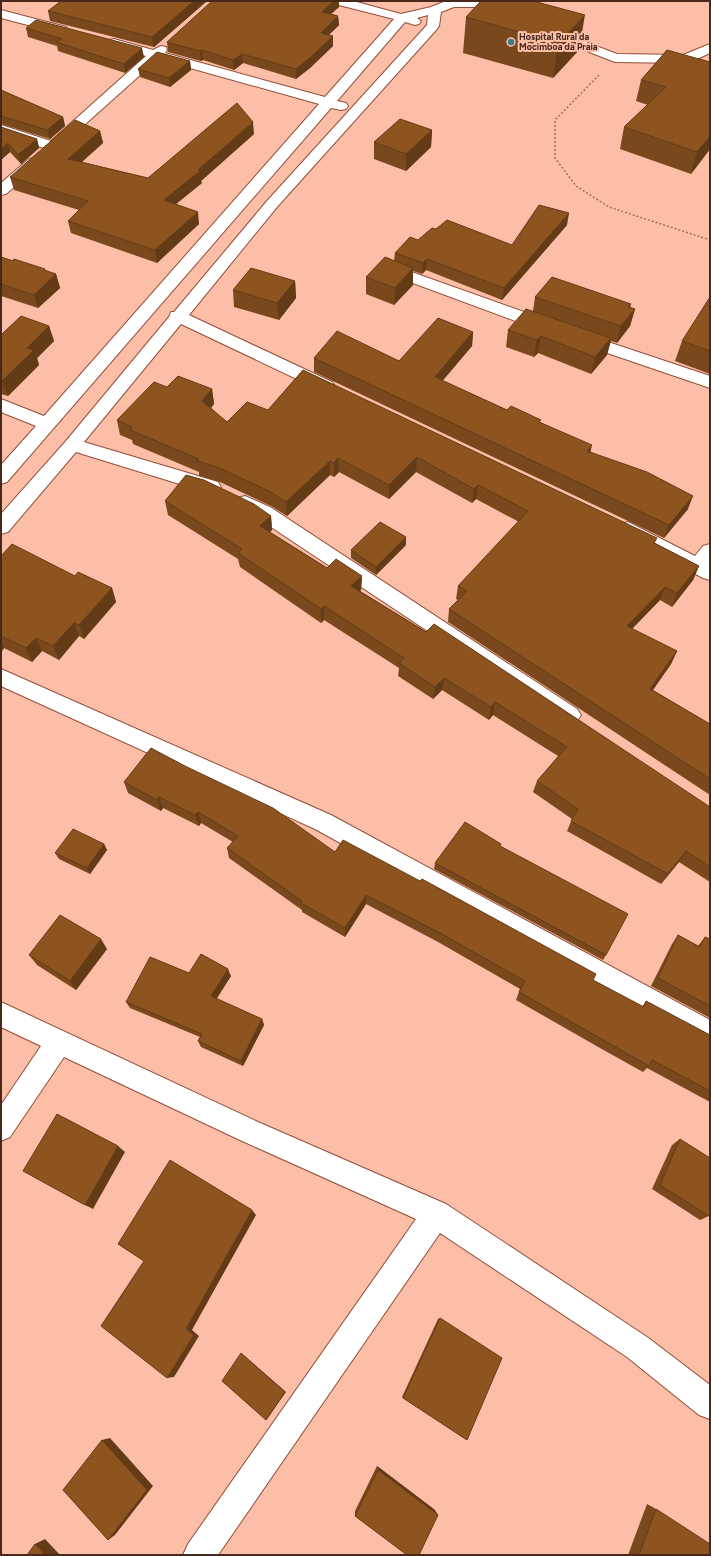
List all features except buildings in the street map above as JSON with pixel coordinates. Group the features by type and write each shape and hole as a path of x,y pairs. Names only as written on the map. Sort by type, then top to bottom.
{"street":[{"path":"339,1 433,26"},
{"path":"1,478 403,17 435,10 452,3 481,3 480,1"},
{"path":"435,10 474,15"},
{"path":"1,526 72,445 177,316 272,204 433,26 435,10"},
{"path":"1,14 72,32"},
{"path":"542,30 615,58 685,59 710,67"},
{"path":"102,40 356,110"},
{"path":"1,191 168,44"},
{"path":"685,59 710,48"},
{"path":"1,129 52,146"},
{"path":"389,269 565,333 710,382"},
{"path":"177,316 344,395"},
{"path":"1,405 48,424"},
{"path":"72,445 213,488 262,512 586,725"},
{"path":"611,521 704,569 710,551"},
{"path":"1,677 323,822 710,1034"},
{"path":"1,1014 249,1131 436,1214 637,1347 710,1404"},
{"path":"1,1128 59,1041"},
{"path":"199,1555 436,1214"}],"path":[{"path":"615,58 555,120 555,158 576,186 609,207 710,240"}],"place":[{"name":"Hospital Rural da Mocimboa da Praia","path":"511,42"}]}
